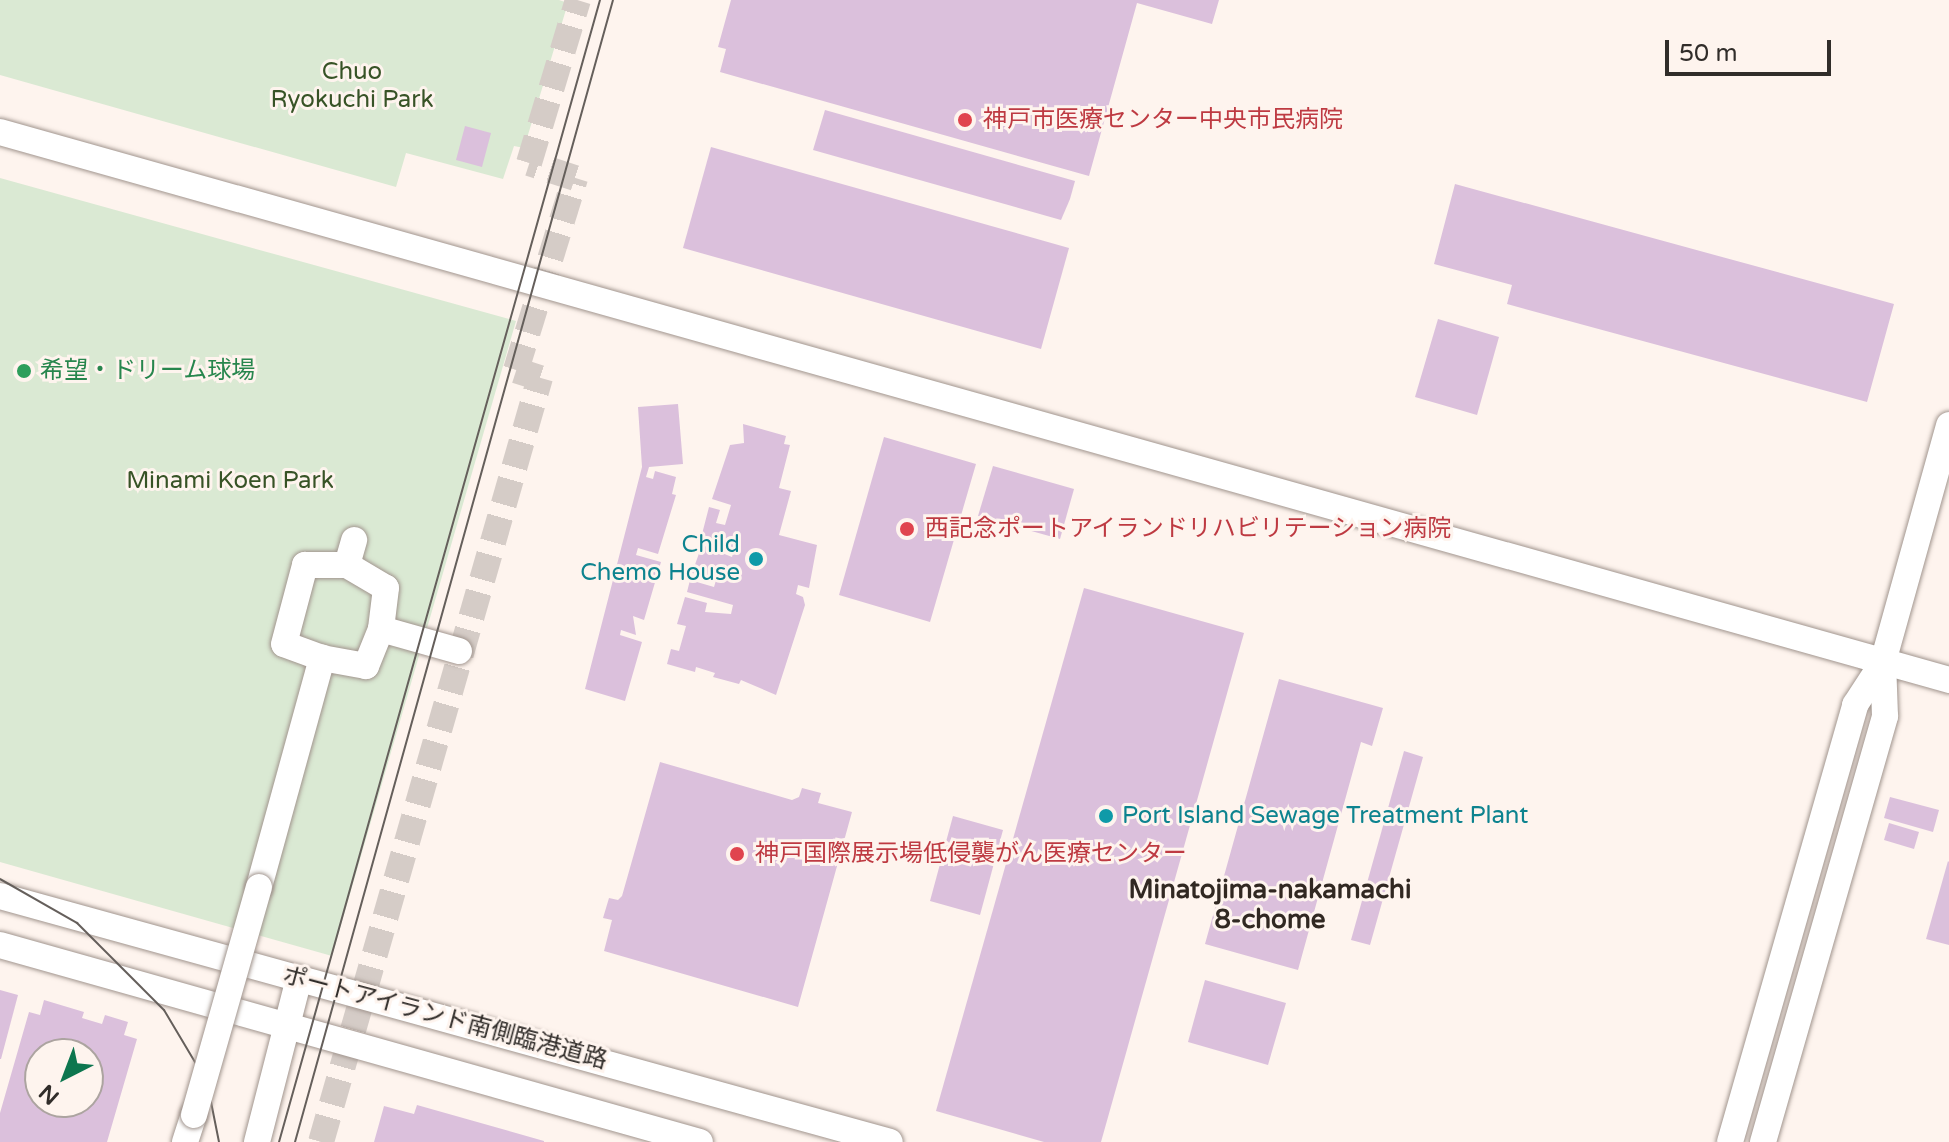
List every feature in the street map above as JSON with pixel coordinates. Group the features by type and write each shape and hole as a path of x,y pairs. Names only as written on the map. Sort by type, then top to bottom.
{"street":[{"path":"0,132 1949,680"},
{"path":"1730,1142 1855,705 1883,662 1949,425"},
{"path":"351,552 386,588 381,629 366,666 322,658 284,644 291,603 305,565 351,552"},
{"path":"381,629 459,651"},
{"path":"185,1142 322,658"},
{"path":"1763,1142 1885,716 1883,662"},
{"name":"ポートアイランド南側臨港道路","path":"0,896 890,1142"},
{"name":"ポートアイランド南側臨港道路","path":"0,945 700,1142"},
{"path":"257,1142 299,978"}],"green space":[{"name":"Chuo Ryokuchi Park","path":"0,0 559,0 568,3 524,148 514,146 503,179 406,153 396,187 0,75"},
{"name":"Minami Koen Park","path":"0,178 516,321 332,956 0,862"}],"building":[{"path":"731,0 1219,0 1212,24 1137,3 1089,176 720,72 726,49 718,47"},
{"path":"825,110 1075,181 1070,199 1061,220 813,150"},
{"path":"465,126 491,133 482,167 456,160"},
{"path":"711,147 1069,248 1041,349 683,248"},
{"path":"1455,184 1894,304 1867,402 1507,304 1512,285 1434,264"},
{"path":"1438,319 1499,337 1477,415 1415,397"},
{"path":"678,404 683,464 649,467 646,477 653,479 655,471 676,477 672,494 676,495 658,554 638,548 636,555 661,562 644,620 633,616 636,635 621,630 620,635 642,642 625,701 585,689 642,467 638,407"},
{"name":"Child Chemo House","path":"743,424 786,436 784,444 790,445 779,488 791,491 779,535 817,545 809,588 798,585 796,594 803,597 805,605 776,695 741,680 739,684 713,677 715,673 696,667 695,672 667,664 671,649 679,651 686,626 677,624 685,597 707,603 705,612 731,614 733,605 687,592 690,580 714,587 717,577 692,573 702,545 732,557 734,550 724,547 726,539 719,536 717,543 701,538 709,507 720,510 716,523 725,525 731,505 712,499 730,445 744,443"},
{"name":"西記念ポートアイランドリハビリテーション病院","path":"884,437 976,464 930,622 839,595"},
{"path":"993,466 1074,489 1060,539 978,516"},
{"name":"Port Island Sewage Treatment Plant","path":"1084,588 1244,633 1101,1142 1044,1142 936,1111"},
{"path":"1279,679 1383,708 1372,746 1361,742 1298,970 1205,944"},
{"path":"1404,751 1423,757 1370,945 1351,940"},
{"name":"神戸国際展示場低侵襲がん医療センター","path":"660,762 792,800 799,797 802,788 821,793 818,803 852,812 798,1007 604,951 612,920 603,918 609,898 618,900 622,896"},
{"path":"1890,797 1939,810 1933,832 1884,818"},
{"path":"953,816 1003,830 980,915 930,901"},
{"path":"1889,823 1919,832 1914,849 1884,840"},
{"path":"1949,862 1949,945 1926,939"},
{"path":"1205,980 1286,1003 1268,1065 1188,1042"},
{"path":"0,990 18,995 1,1059 0,1059"},
{"path":"44,1000 84,1012 82,1018 102,1024 105,1015 128,1022 124,1035 137,1039 107,1142 0,1142 0,1113 29,1012 40,1015"},
{"path":"417,1105 544,1142 374,1142 384,1106 414,1114"}],"tunnel":[{"path":"321,1142 540,378 516,370 575,178 529,163 578,0"}],"tram line":[{"path":"279,1142 600,0"},
{"path":"295,1142 613,0"},
{"path":"0,879 77,923 164,1010 207,1082 219,1142"}],"place":[{"name":"神戸市医療センター中央市民病院","path":"965,120"},
{"name":"希望・ドリーム球場","path":"24,371"},
{"name":"西記念ポートアイランドリハビリテーション病院","path":"907,529"},
{"name":"Child Chemo House","path":"756,559"},
{"name":"Port Island Sewage Treatment Plant","path":"1106,816"},
{"name":"神戸国際展示場低侵襲がん医療センター","path":"737,854"}],"district":[{"name":"Minatojima-nakamachi 8-chome","path":"1270,905"}]}
